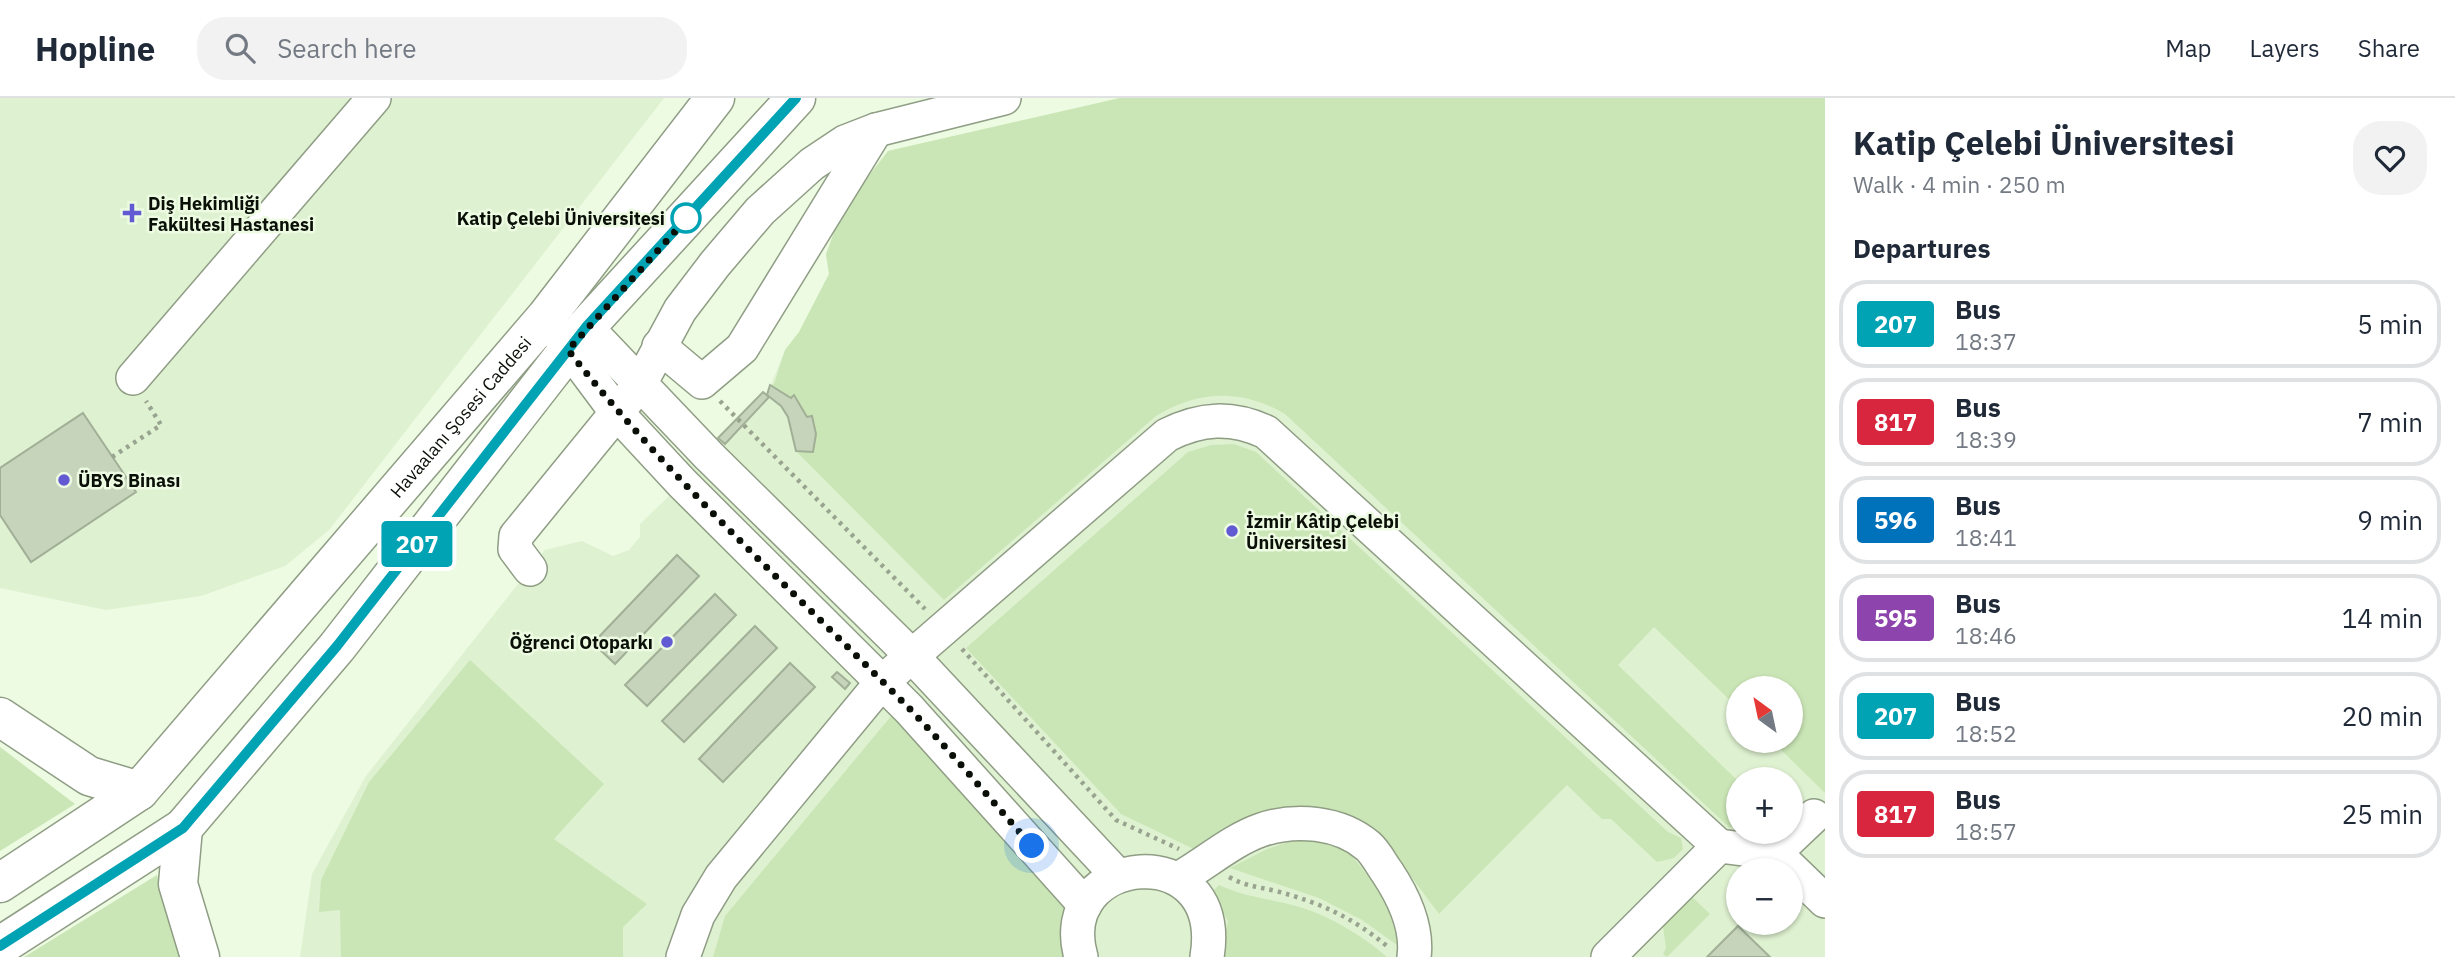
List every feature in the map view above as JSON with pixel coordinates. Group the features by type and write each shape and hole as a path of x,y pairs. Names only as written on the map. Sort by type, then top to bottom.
{"main road":[{"name":"Havaalanı Şosesi Caddesi","path":"0,883 139,791 546,317 715,98"},
{"path":"0,946 183,828 337,646 577,339 796,98"},
{"path":"0,717 89,776 139,791"},
{"path":"183,828 178,884 200,957"}],"street":[{"path":"133,378 374,98"},
{"path":"530,569 515,549 516,536 640,384 680,310 760,211 812,164 845,142 876,130 1004,98"},
{"path":"659,346 702,382 742,348 876,130"},
{"path":"546,317 640,384 911,655 936,686 1117,876"},
{"path":"577,339 617,413 682,483 882,682 1085,905"},
{"path":"683,957 698,915 721,877 882,682 1167,435 1190,424 1242,421 1266,432 1719,846 1775,853 1825,901"},
{"path":"1775,853 1814,816"},
{"path":"1081,957 1078,925 1085,905 1098,888 1117,876 1137,870 1191,872 1262,830 1311,823 1343,831 1370,847 1396,885 1410,916 1416,944 1402,953"},
{"path":"1608,957 1719,846"},
{"path":"1191,872 1195,894 1206,914 1211,936 1207,957"}],"path":[{"path":"113,457 161,425 133,378"},
{"path":"702,382 943,628 1116,820 1161,838 1191,872 1275,891 1335,910 1402,953"}],"shaded area":[{"path":"0,98 664,98 329,530 285,566 201,596 106,610 0,588"},
{"name":"İzmir Kâtip Çelebi Üniversitesi","path":"1120,98 1825,98 1825,957 300,957 312,874 366,776 545,550 582,541 613,556 629,550 640,537 640,524 693,473 683,463 692,454 702,463 767,395 785,350 799,332 829,274 826,254 888,151"},
{"path":"1120,98 1825,98 1825,793 1803,771 1803,767 1799,767 1784,753 1803,753 1803,676 1726,676 1726,696 1654,627 1618,665 1726,769 1726,824 1285,414 1253,400 1204,397 1172,407 1156,416 944,600 796,451 813,452 816,434 812,416 807,417 794,396 791,398 770,385 774,384 785,350 799,332 829,274 826,254 842,210 888,151"},
{"path":"1234,444 1256,452 1668,832 1681,838 1683,849 1674,858 1657,862 1611,819 1602,819 1567,785 1439,914 1378,832 1328,814 1202,853 1121,814 966,648 1188,452 1211,445"},
{"path":"470,660 604,784 554,839 647,904 623,927 623,957 341,957 340,910 319,912 321,880 369,782"},
{"path":"892,715 1074,900 1069,957 713,957 725,916"},
{"path":"0,747 75,804 0,851"},
{"path":"1305,837 1340,842 1377,889 1395,929 1397,945 1362,920 1319,898 1230,868 1267,849"},
{"path":"157,875 183,957 24,957"},
{"path":"1219,885 1315,912 1347,928 1387,957 1219,957 1228,921 1211,893"},
{"path":"1687,892 1710,914 1667,957 1663,954 1666,948 1662,919"}],"building":[{"path":"770,385 791,398 794,395 807,417 812,416 816,434 813,452 796,451 788,417 781,406 767,395"},
{"path":"763,392 769,397 725,444 718,438"},
{"name":"ÜBYS Binası","path":"83,413 136,492 31,562 0,515 0,468"},
{"path":"677,555 699,576 615,664 593,643"},
{"path":"715,594 736,615 647,706 625,685"},
{"path":"755,626 777,648 684,742 662,721"},
{"path":"790,663 815,687 723,782 699,759"},
{"path":"837,672 850,683 845,689 832,677"},
{"path":"1729,935 1747,935 1770,957 1707,957"}],"bus line":[{"name":"207","path":"0,946 183,828 337,646 586,327 634,278 780,112 796,98"}],"place":[{"name":"Diş Hekimliği Fakültesi Hastanesi","path":"132,213"},
{"name":"Katip Çelebi Üniversitesi","path":"686,218"},
{"name":"ÜBYS Binası","path":"64,480"},
{"name":"İzmir Kâtip Çelebi Üniversitesi","path":"1232,531"},
{"name":"Öğrenci Otoparkı","path":"667,642"}],"route":[{"path":"686,218 689,216 568,350 617,413 682,483 909,709 1032,846"}]}
